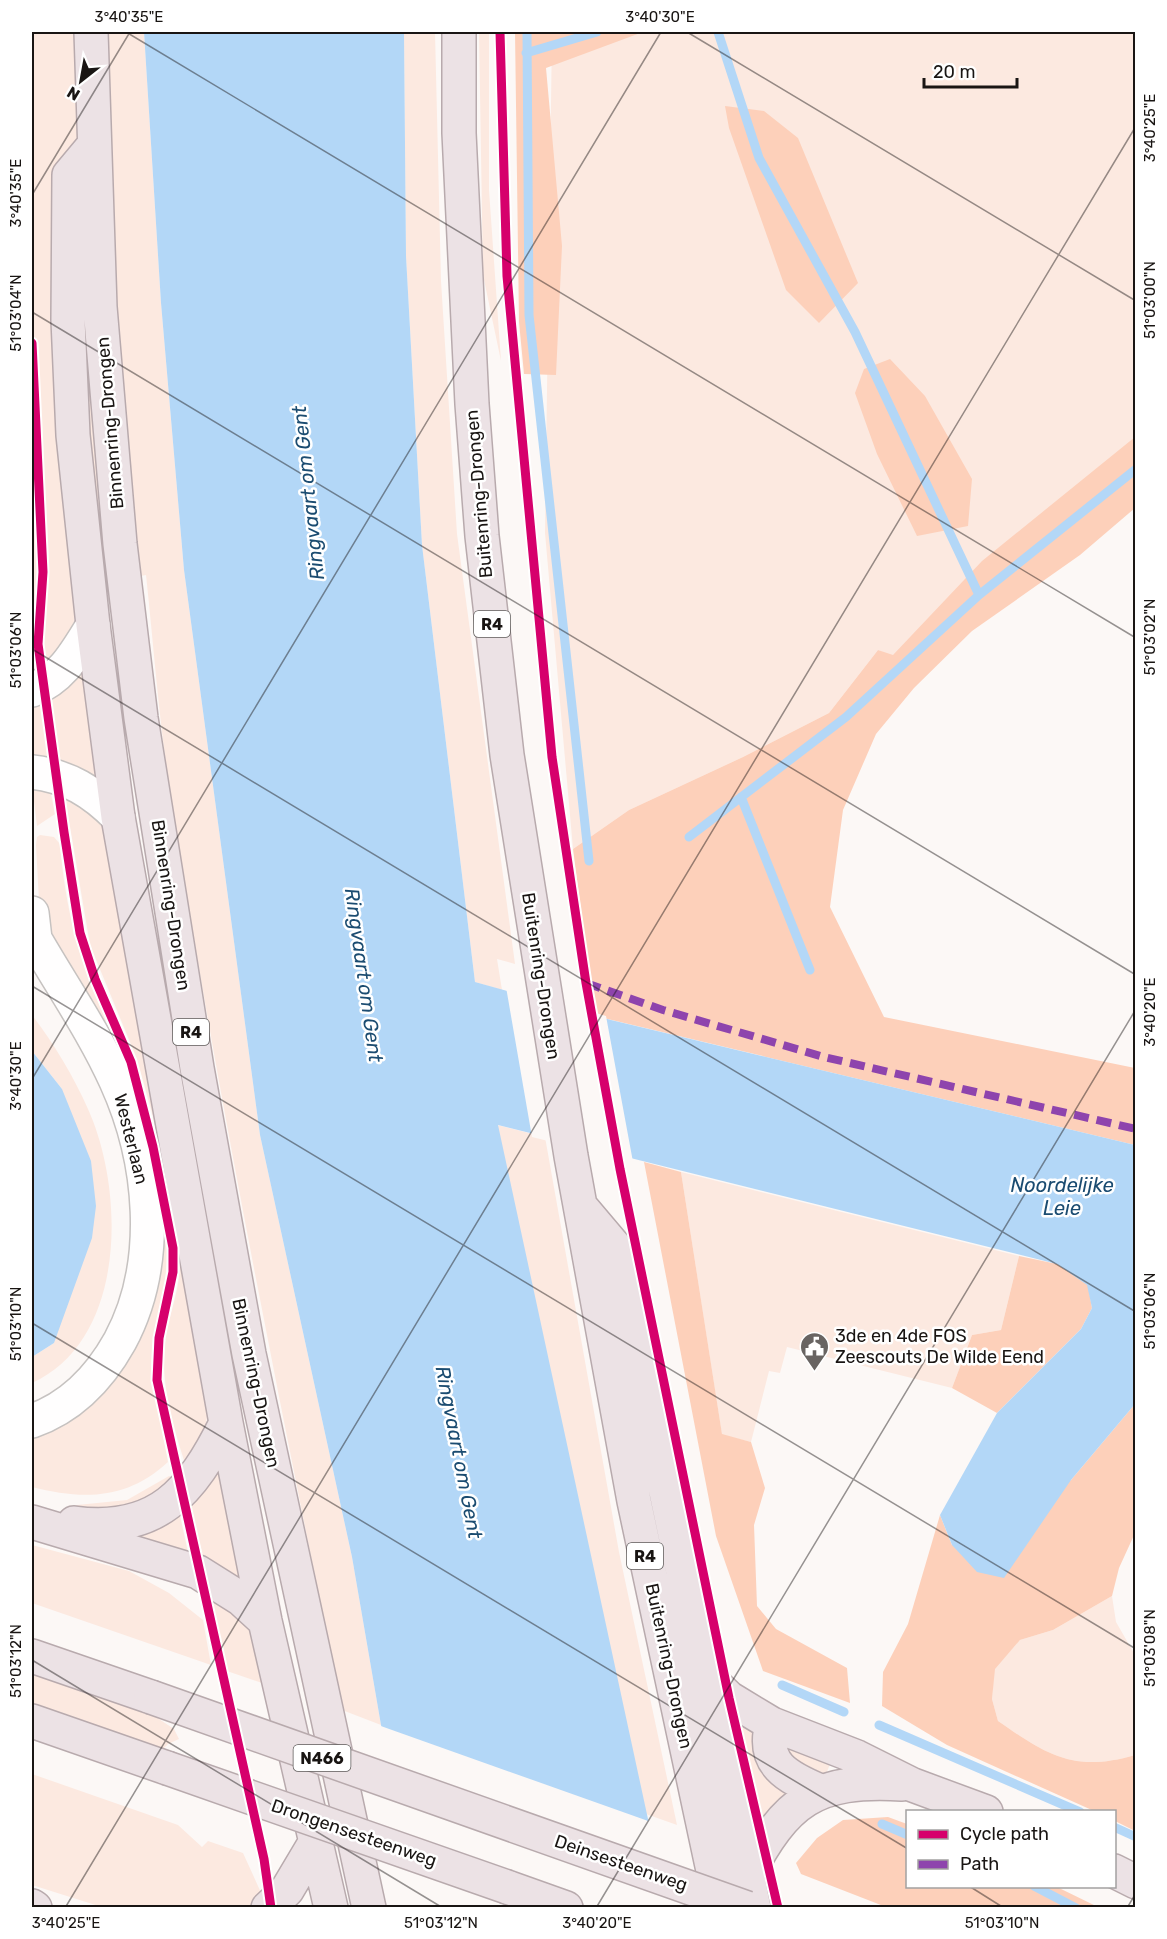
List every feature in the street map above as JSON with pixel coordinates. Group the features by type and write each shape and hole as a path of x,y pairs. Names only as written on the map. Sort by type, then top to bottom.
{"highway":[{"name":"Binnenring-Drongen","path":"92,32 100,307 120,544 145,741 197,1068 249,1354 369,1908"},
{"name":"Buitenring-Drongen","path":"459,32 459,133 472,404 482,536 507,755 578,1203 654,1601 721,1908"},
{"path":"94,145 69,175 68,320 72,435 93,625 118,817 226,1423 265,1621 331,1908"},
{"path":"578,1203 614,1246 674,1538 707,1677 749,1897"},
{"path":"32,1518 116,1525 140,1518 161,1508 190,1485 207,1461 226,1423"},
{"path":"32,1522 198,1572 234,1594 265,1621"},
{"name":"Deinsesteenweg","path":"32,1656 494,1819 749,1897"},
{"path":"707,1677 729,1698 772,1724 857,1757 913,1785 981,1810"},
{"name":"Drongensesteenweg","path":"32,1721 566,1908"},
{"path":"772,1724 768,1739 770,1755 783,1772 820,1791"},
{"path":"749,1897 763,1845 779,1823 795,1807 820,1791 842,1785 868,1782 913,1785"},
{"path":"268,1908 287,1890 315,1843"},
{"path":"1116,1872 1136,1882"}],"street":[{"path":"32,690 44,685 68,665 93,625"},
{"path":"32,772 55,776 80,785 118,817"},
{"name":"Westerlaan","path":"32,1421 69,1403 91,1383 111,1356 129,1324 141,1292 147,1244 143,1174 131,1123 117,1082 33,926"}],"shaded area":[{"path":"32,32 144,32 161,303 184,570 260,1135 352,1557 381,1725 342,1710 249,1242 206,1007 167,771 146,575 77,588 75,618 68,640 54,658 32,677"},
{"path":"404,32 435,32 441,281 457,534 515,964 497,959 502,990 475,982 422,545 406,256"},
{"path":"479,32 489,32 489,190 501,361 483,275"},
{"path":"515,32 643,32 546,68 562,246 556,375 524,374 519,322"},
{"path":"552,32 1136,32 1135,453 914,665 878,650 829,713 743,757 629,810 573,849 545,533"},
{"path":"725,106 764,111 798,138 858,283 819,323 786,290 729,128"},
{"path":"890,359 925,396 972,479 968,526 917,536 877,454 855,393 864,369"},
{"path":"1135,437 1135,508 1080,555 972,631 914,688 876,734 843,810 830,907 884,1017 1135,1068 1135,1145 595,1016 573,849 629,810 743,757 829,713 878,650 893,655 982,561"},
{"path":"85,658 100,782 60,764 51,694"},
{"path":"39,699 48,753 46,761 32,760 32,700"},
{"path":"49,784 55,814 37,826 32,785"},
{"path":"64,791 106,828 157,1131 137,1059 90,945"},
{"path":"40,835 54,837 60,844 75,935 89,978 107,1020 98,1024 59,964 39,901 36,845 37,837"},
{"path":"32,1015 63,1060 88,1109 100,1143 108,1180 112,1220 110,1261 101,1299 86,1334 63,1362 32,1383 32,1357 54,1343 62,1089 32,1051"},
{"path":"497,1125 545,1137 619,1552 677,1825 646,1814"},
{"path":"644,1162 681,1172 722,1434 751,1442 765,1488 754,1525 757,1606 776,1629 847,1668 850,1703 763,1671 716,1536"},
{"path":"681,1172 1019,1256 1001,1330 972,1335 952,1388 787,1347 780,1373 769,1371 751,1442 722,1435"},
{"path":"154,1175 168,1246 164,1294 152,1346 151,1373 168,1462 137,1484 104,1494 69,1494 32,1487 32,1433 107,1380"},
{"path":"182,1252 208,1407 205,1434 187,1469 169,1407 164,1374 165,1343 179,1276 179,1253"},
{"path":"1019,1256 1057,1264 1088,1285 1092,1308 1081,1329 997,1413 952,1388 972,1335 1001,1330"},
{"path":"1135,1404 1135,1533 1119,1568 1112,1596 1053,1630 1020,1640 995,1669 992,1699 998,1721 1032,1743 1062,1757 1095,1762 1135,1755 1135,1831 1116,1822 1116,1810 1092,1810 947,1745 882,1706 883,1672 908,1624 940,1515 952,1545 1071,1480"},
{"path":"221,1460 245,1581 204,1561 190,1503"},
{"path":"169,1476 174,1478 153,1499 93,1513 67,1506 127,1500"},
{"path":"179,1511 189,1557 124,1533"},
{"path":"32,1545 129,1571 169,1593 203,1620 211,1665 32,1603"},
{"path":"208,1585 253,1627 268,1685 224,1670"},
{"path":"1112,1596 1116,1622 1135,1655 1135,1755 1095,1762 1062,1758 1032,1743 998,1721 992,1699 994,1669 1020,1640 1053,1630"},
{"path":"32,1673 156,1717 174,1729 179,1739 162,1750 32,1704"},
{"path":"719,1698 757,1728 792,1791 752,1843"},
{"path":"779,1743 833,1757 826,1774 795,1765"},
{"path":"32,1774 178,1825 202,1847 208,1841 243,1853 263,1897 249,1907 105,1908 32,1885"},
{"path":"888,1817 906,1824 906,1888 1059,1888 1098,1907 886,1907 801,1874 796,1863 817,1838 843,1820"}],"water":[{"path":"144,32 404,32 406,256 422,545 475,982 611,1020 1135,1145 1135,1404 1071,1480 1004,1578 977,1572 952,1545 940,1515 997,1413 1081,1329 1092,1308 1087,1285 1057,1264 498,1125 667,1907 422,1907 381,1725 352,1557 260,1135 184,570 161,303"},
{"path":"32,1051 62,1089 91,1161 96,1206 92,1238 54,1343 32,1357"}],"pier":[{"path":"506,987 606,1016 633,1162 532,1137"},
{"path":"378,1725 651,1822 670,1908 419,1908"}],"waterway":[{"path":"527,32 529,315 589,861"},
{"path":"526,53 597,32"},
{"path":"689,837 846,717 979,595 855,332 759,158 718,32"},
{"path":"979,595 1136,469"},
{"path":"741,797 810,970"},
{"path":"782,1685 844,1712"},
{"path":"879,1725 1075,1810"},
{"path":"882,1824 906,1834"},
{"path":"1116,1828 1136,1837"},
{"path":"1038,1888 1076,1908"}],"marked path":[{"path":"586,983 663,1010 824,1057 1136,1129"}],"cycle path":[{"path":"500,32 507,276 552,757 586,983 620,1169 729,1698 778,1908"},
{"path":"32,343 43,572 38,644 64,832 80,933 95,979 131,1062 153,1147 173,1248 173,1272 159,1338 157,1380 264,1859 271,1908"}],"place":[{"name":"3de en 4de FOS Zeescouts De Wilde Eend","path":"814,1372"}],"water label":[{"name":"Ringvaart om Gent","path":"308,493"},
{"name":"Ringvaart om Gent","path":"364,975"},
{"name":"Noordelijke Leie","path":"1062,1196"},
{"name":"Ringvaart om Gent","path":"459,1452"}]}
